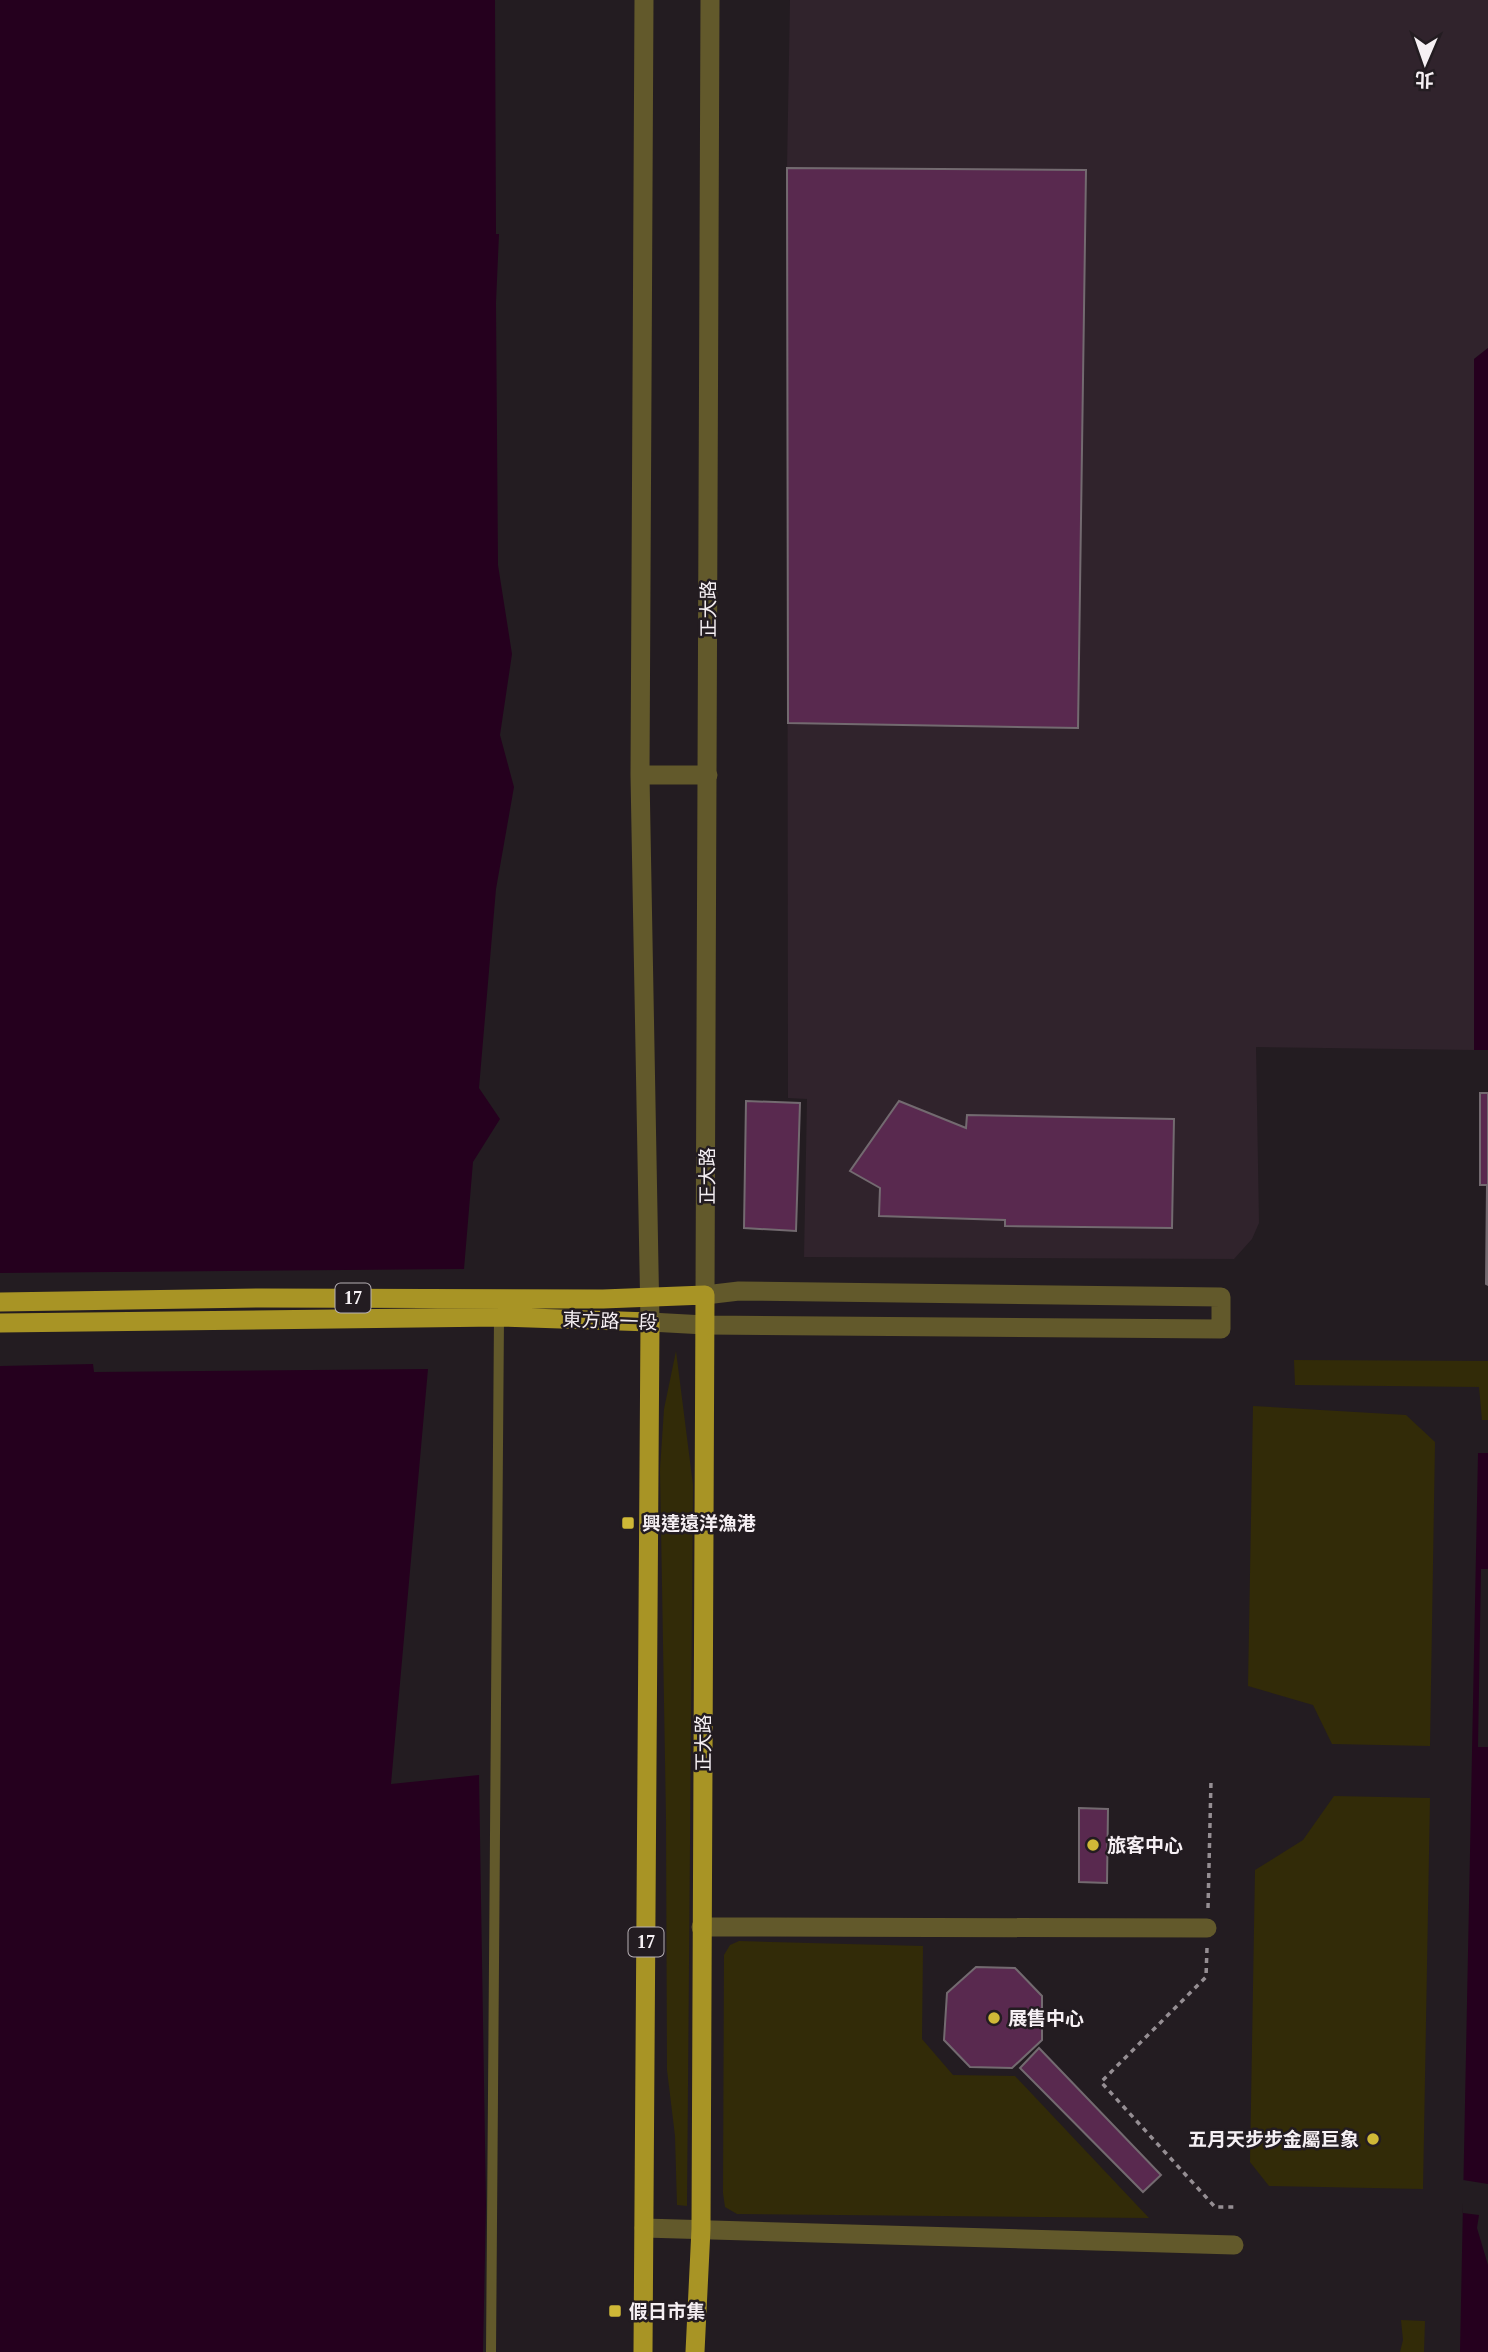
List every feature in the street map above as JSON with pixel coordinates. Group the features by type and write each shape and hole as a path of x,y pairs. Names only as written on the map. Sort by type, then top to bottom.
{"main road":[{"name":"東方路一段","path":"0,1302 261,1298 649,1298 705,1294"},
{"name":"正大路","path":"695,2352 701,2229 705,1294"},
{"name":"東方路一段","path":"0,1323 499,1317 650,1322"},
{"name":"17","path":"643,2352 650,1322"}],"street":[{"path":"644,0 640,775 650,1322"},
{"name":"正大路","path":"705,1294 710,0"},
{"path":"640,775 708,775"},
{"name":"東方路一段","path":"650,1322 705,1325 1221,1329 1220,1297 739,1291 705,1294"},
{"path":"701,1927 1207,1928"},
{"path":"644,2228 1234,2245"}],"lane":[{"path":"491,2352 499,1317"}],"path":[{"path":"1101,2082 1215,2207 1235,2207"}],"shaded area":[{"path":"0,0 495,0 496,234 499,234 496,303 498,565 512,654 500,735 514,787 496,889 479,1088 500,1119 473,1162 464,1269 0,1273"},
{"path":"790,0 1488,0 1488,348 1474,359 1474,1050 1256,1047 1259,1223 1252,1239 1234,1259 804,1257 807,1099 788,1098 787,168"},
{"path":"1488,348 1488,1050 1474,1050 1474,359"},
{"path":"676,1351 693,1485 687,2206 677,2205 675,2136 667,2070 660,1469 664,1409"},
{"path":"1294,1360 1488,1361 1488,1420 1482,1420 1479,1387 1295,1385"},
{"path":"93,1364 94,1372 428,1369 391,1784 479,1775 486,2205 483,2352 0,2352 0,1366"},
{"path":"1253,1406 1406,1415 1435,1442 1430,1746 1332,1744 1313,1705 1248,1686"},
{"path":"1478,1453 1488,1453 1488,2352 1460,2352"},
{"path":"1334,1796 1430,1798 1423,2189 1269,2186 1250,2162 1255,1870 1303,1840"},
{"path":"739,1941 923,1946 922,2039 953,2075 1015,2076 1149,2218 737,2214 725,2207 724,1955 730,1945"},
{"path":"1401,2320 1425,2321 1424,2352 1400,2352 1403,2340"}],"pier":[{"path":"1481,1569 1488,1569 1488,1747 1478,1747"},
{"path":"1463,2180 1488,2184 1488,2265 1477,2228 1479,2215 1463,2213"}],"building":[{"path":"787,168 1086,170 1078,728 788,723"},
{"path":"1480,1093 1488,1093 1488,1285 1487,1185 1480,1185"},
{"path":"746,1101 800,1103 796,1231 744,1228"},
{"path":"899,1101 966,1128 967,1115 1174,1119 1172,1228 1005,1226 1005,1220 879,1216 880,1188 850,1171"},
{"name":"旅客中心","path":"1079,1808 1108,1809 1107,1883 1079,1882"},
{"name":"展售中心","path":"976,1967 1015,1968 1042,1996 1042,2040 1012,2068 970,2067 944,2040 947,1993"},
{"path":"1039,2048 1161,2175 1143,2192 1020,2068"}],"place":[{"name":"興達遠洋漁港","path":"628,1523"},
{"name":"旅客中心","path":"1093,1845"},
{"name":"展售中心","path":"994,2018"},
{"name":"五月天步步金屬巨象","path":"1373,2139"},
{"name":"假日市集","path":"615,2311"}]}
